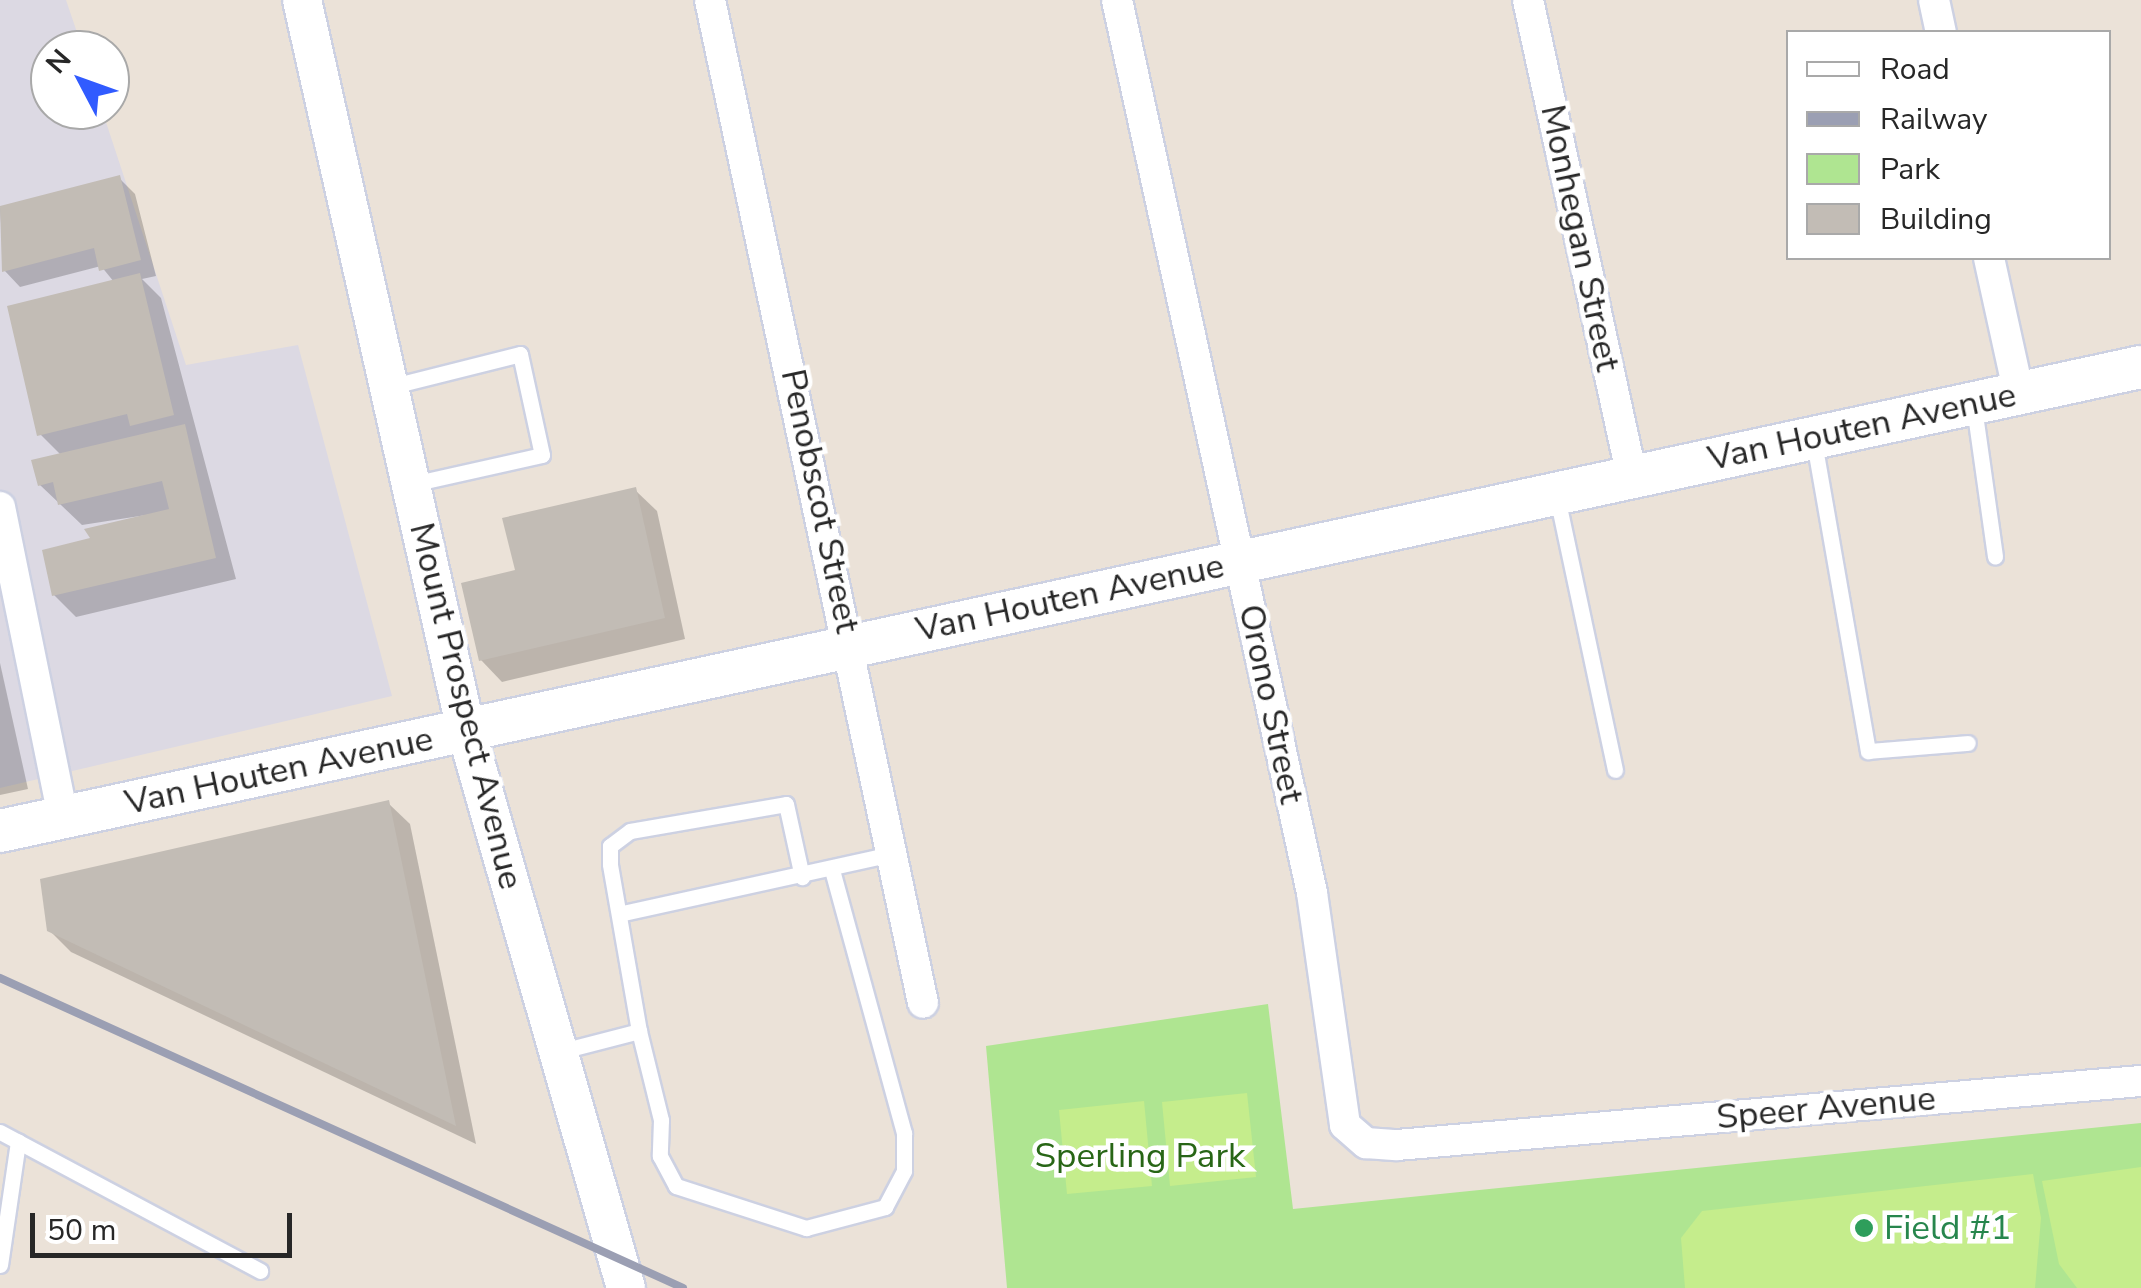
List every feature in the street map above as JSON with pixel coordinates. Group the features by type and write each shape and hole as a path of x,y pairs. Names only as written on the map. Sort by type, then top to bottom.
{"main road":[{"name":"Van Houten Avenue","path":"0,831 2141,368"}],"street":[{"name":"Mount Prospect Avenue","path":"302,0 466,730 626,1288"},
{"name":"Penobscot Street","path":"710,0 852,646 923,1002"},
{"name":"Orono Street","path":"1117,0 1312,893 1336,1106 1366,1143 1510,1135"},
{"name":"Monhegan Street","path":"1528,0 1632,477"},
{"path":"1934,0 1941,30"},
{"path":"1990,260 2019,394"},
{"path":"0,507 64,817"},
{"name":"Speer Avenue","path":"1510,1135 2141,1081"}],"lane":[{"path":"389,387 520,354 542,455 411,485"},
{"path":"1973,403 1995,557"},
{"path":"1813,438 1868,751 1968,743"},
{"path":"1556,493 1615,770"},
{"path":"802,877 786,804 767,800 630,831 610,846 639,1031 662,1120 660,1156 676,1186 806,1228 884,1206 904,1171 904,1133 832,869"},
{"path":"623,913 802,877 893,854"},
{"path":"558,1052 639,1031"},
{"path":"0,1132 260,1271"},
{"path":"0,1266 18,1141"}],"shaded area":[{"path":"0,0 66,0 76,30 30,30 30,130 109,130 186,365 298,345 392,696 0,788"}],"green space":[{"name":"Sperling Park","path":"1268,1004 1293,1209 2141,1123 2141,1288 1007,1288 986,1046"},
{"path":"1247,1093 1256,1177 1170,1186 1162,1102"},
{"path":"1144,1101 1152,1186 1067,1194 1059,1110"},
{"path":"2141,1167 2141,1288 2077,1288 2059,1264 2042,1181"},
{"name":"Field #1","path":"2033,1174 2041,1218 2035,1288 1685,1288 1681,1238 1702,1211"}],"building":[{"path":"120,175 141,260 99,271 94,248 2,272 0,206"},
{"path":"140,273 174,415 130,426 127,414 37,436 7,306"},
{"path":"185,424 216,558 52,596 42,550 90,538 84,529 169,509 162,481 58,505 53,482 38,486 31,460"},
{"path":"636,487 665,618 479,661 461,583 515,570 502,518"},
{"path":"389,800 456,1126 47,931 40,879"}],"railway":[{"path":"0,978 683,1288"}],"place":[{"name":"Field #1","path":"1864,1228"}]}
